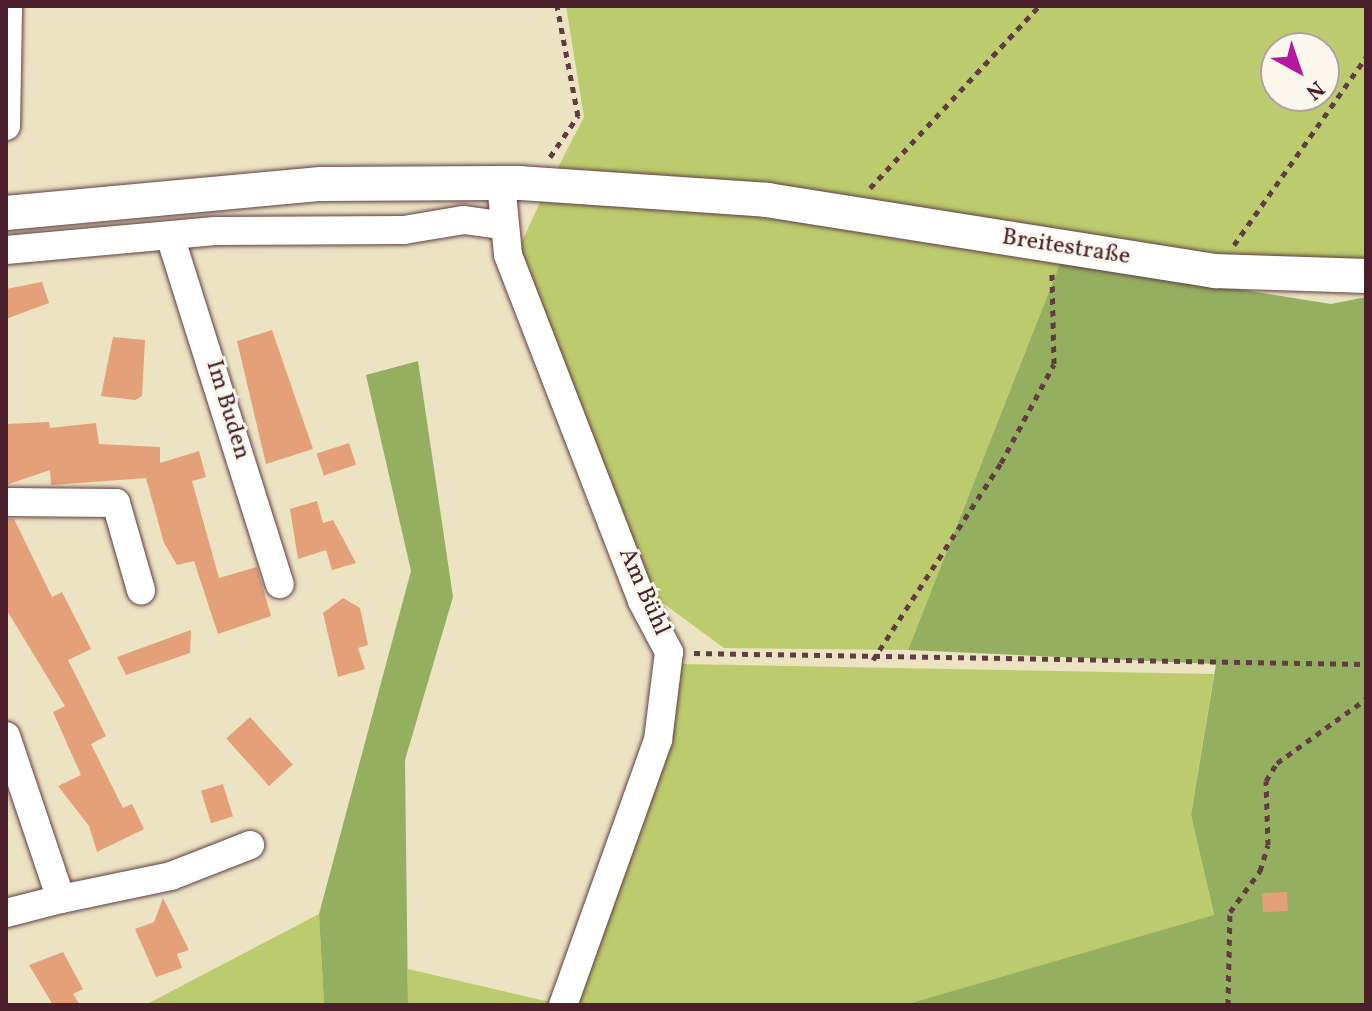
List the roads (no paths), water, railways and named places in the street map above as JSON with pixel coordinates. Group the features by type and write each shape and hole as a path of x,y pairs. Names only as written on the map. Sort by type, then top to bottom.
{"street":[{"path":"6,126 8,6"},
{"name":"Breitestraße","path":"6,213 321,184 511,183 767,200 1215,271 1366,276"},
{"name":"Am Bühl","path":"511,183 500,225 642,601 669,652 658,740 563,1005"},
{"path":"6,250 170,236 404,230 464,220 500,225"},
{"name":"Im Buden","path":"170,236 280,584"},
{"path":"6,502 116,503 141,590"},
{"path":"6,736 61,899"},
{"path":"6,913 171,876 250,845"}]}
